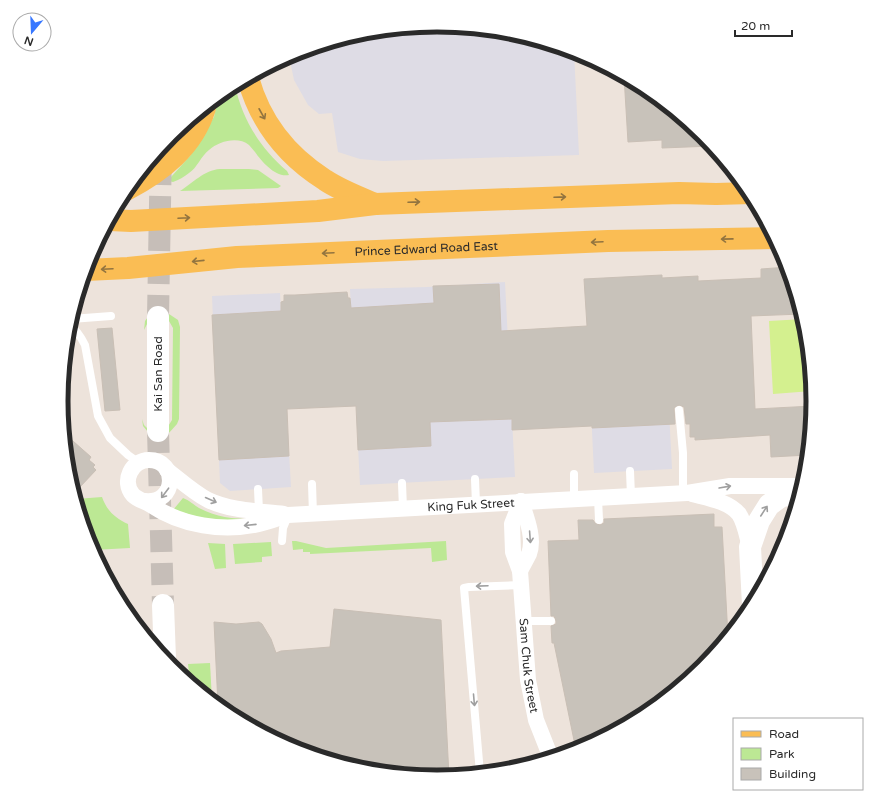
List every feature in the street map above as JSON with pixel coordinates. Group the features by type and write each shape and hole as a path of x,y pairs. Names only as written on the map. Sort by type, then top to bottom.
{"main road":[{"path":"250,83 258,108 269,127 289,152 326,181 375,204"},
{"path":"141,182 162,168 182,149 190,140 201,118"},
{"path":"116,220 131,221 318,211 375,204 679,193 742,193"},
{"name":"Prince Edward Road East","path":"93,270 128,268 237,257 608,241 768,238"},
{"name":"Kai San Road","path":"158,317 158,431"},
{"path":"752,593 750,547 759,521 768,505 780,497 795,493"},
{"path":"163,605 165,649"}],"street":[{"path":"138,462 143,460 154,460 164,466 197,494 222,505 288,515"},
{"name":"King Fuk Street","path":"138,462 129,474 128,481 129,488 138,499 162,513 181,520 200,525 220,527 258,524 288,515 685,493 730,486 796,486"},
{"path":"145,502 157,500 166,493 170,482 167,470"},
{"path":"685,493 725,504 735,511 743,522 750,547"},
{"name":"Sam Chuk Street","path":"521,501 512,524 513,552 520,578 528,680 536,720 549,752"}],"lane":[{"path":"78,318 111,316"},
{"path":"76,330 85,345 98,416 104,428 118,447 138,462"},
{"path":"679,410 685,493"},
{"path":"630,471 631,496"},
{"path":"574,474 574,499"},
{"path":"475,479 476,504"},
{"path":"402,483 403,508"},
{"path":"312,484 313,514"},
{"path":"258,489 259,511"},
{"path":"598,498 599,520"},
{"path":"282,541 282,528 288,515"},
{"path":"480,768 464,588 520,578"},
{"path":"523,621 551,621"}],"shaded area":[{"path":"438,32 462,33 486,35 533,45 574,58 579,155 383,161 360,159 338,152 332,113 319,114 308,105 294,80 290,63 342,45 389,35"},
{"path":"662,275 672,469 594,473 584,279"},
{"path":"505,282 515,477 360,485 350,289 427,287"},
{"path":"280,293 291,487 230,491 220,483 212,296"}],"green space":[{"path":"236,91 247,121 268,153 287,171 289,175 274,172 261,160 249,145 245,142 234,140 223,142 213,147 206,153 192,171 173,182 169,181 190,156 214,117 216,106"},
{"path":"220,169 258,170 281,186 278,188 180,191 204,174"},
{"path":"166,312 178,320 180,327 179,419 177,424 168,434 148,432 143,426 142,419 147,428 167,428 172,420 173,328 169,321 149,320 144,330 145,321 148,317"},
{"path":"797,319 806,377 806,391 773,394 769,321"},
{"path":"102,497 112,514 128,524 130,548 100,550 88,520 81,499"},
{"path":"183,498 212,514 231,518 252,519 212,521 173,510"},
{"path":"292,541 326,548 446,541 447,560 432,562 431,548 310,554 310,552 303,552 303,549 293,550"},
{"path":"271,542 272,556 262,557 262,562 235,564 233,544"},
{"path":"208,543 225,544 226,568 215,569"},
{"path":"210,663 212,693 189,673 188,664"}],"building":[{"path":"624,82 662,108 704,146 662,148 662,140 628,142"},
{"path":"781,268 787,282 796,314 751,316 755,409 806,406 806,425 802,455 771,457 770,435 695,440 695,437 690,437 690,424 686,424 684,407 679,405 674,408 675,424 512,430 512,419 430,422 431,446 358,450 356,406 287,409 289,456 219,460 212,315 281,311 281,302 284,301 284,295 347,292 348,298 350,298 351,308 434,303 433,286 499,284 501,331 587,326 584,279 662,275 662,278 698,276 698,281 761,278 761,269"},
{"path":"112,328 120,410 105,411 97,329"},
{"path":"71,439 91,457 89,460 95,465 93,467 96,470 79,488"},
{"path":"714,514 714,527 722,527 728,629 698,662 662,694 622,721 575,744 554,643 552,643 551,626 556,624 556,621 554,616 551,616 548,541 579,540 578,520 593,520 595,523 600,525 604,523 604,519"},
{"path":"334,609 441,620 449,770 389,767 366,763 319,750 274,732 253,721 218,697 214,622 236,624 259,622 262,624 271,639 276,653 281,651 330,647"}],"tunnel":[{"path":"158,317 161,157"},
{"path":"158,431 163,605"}]}
